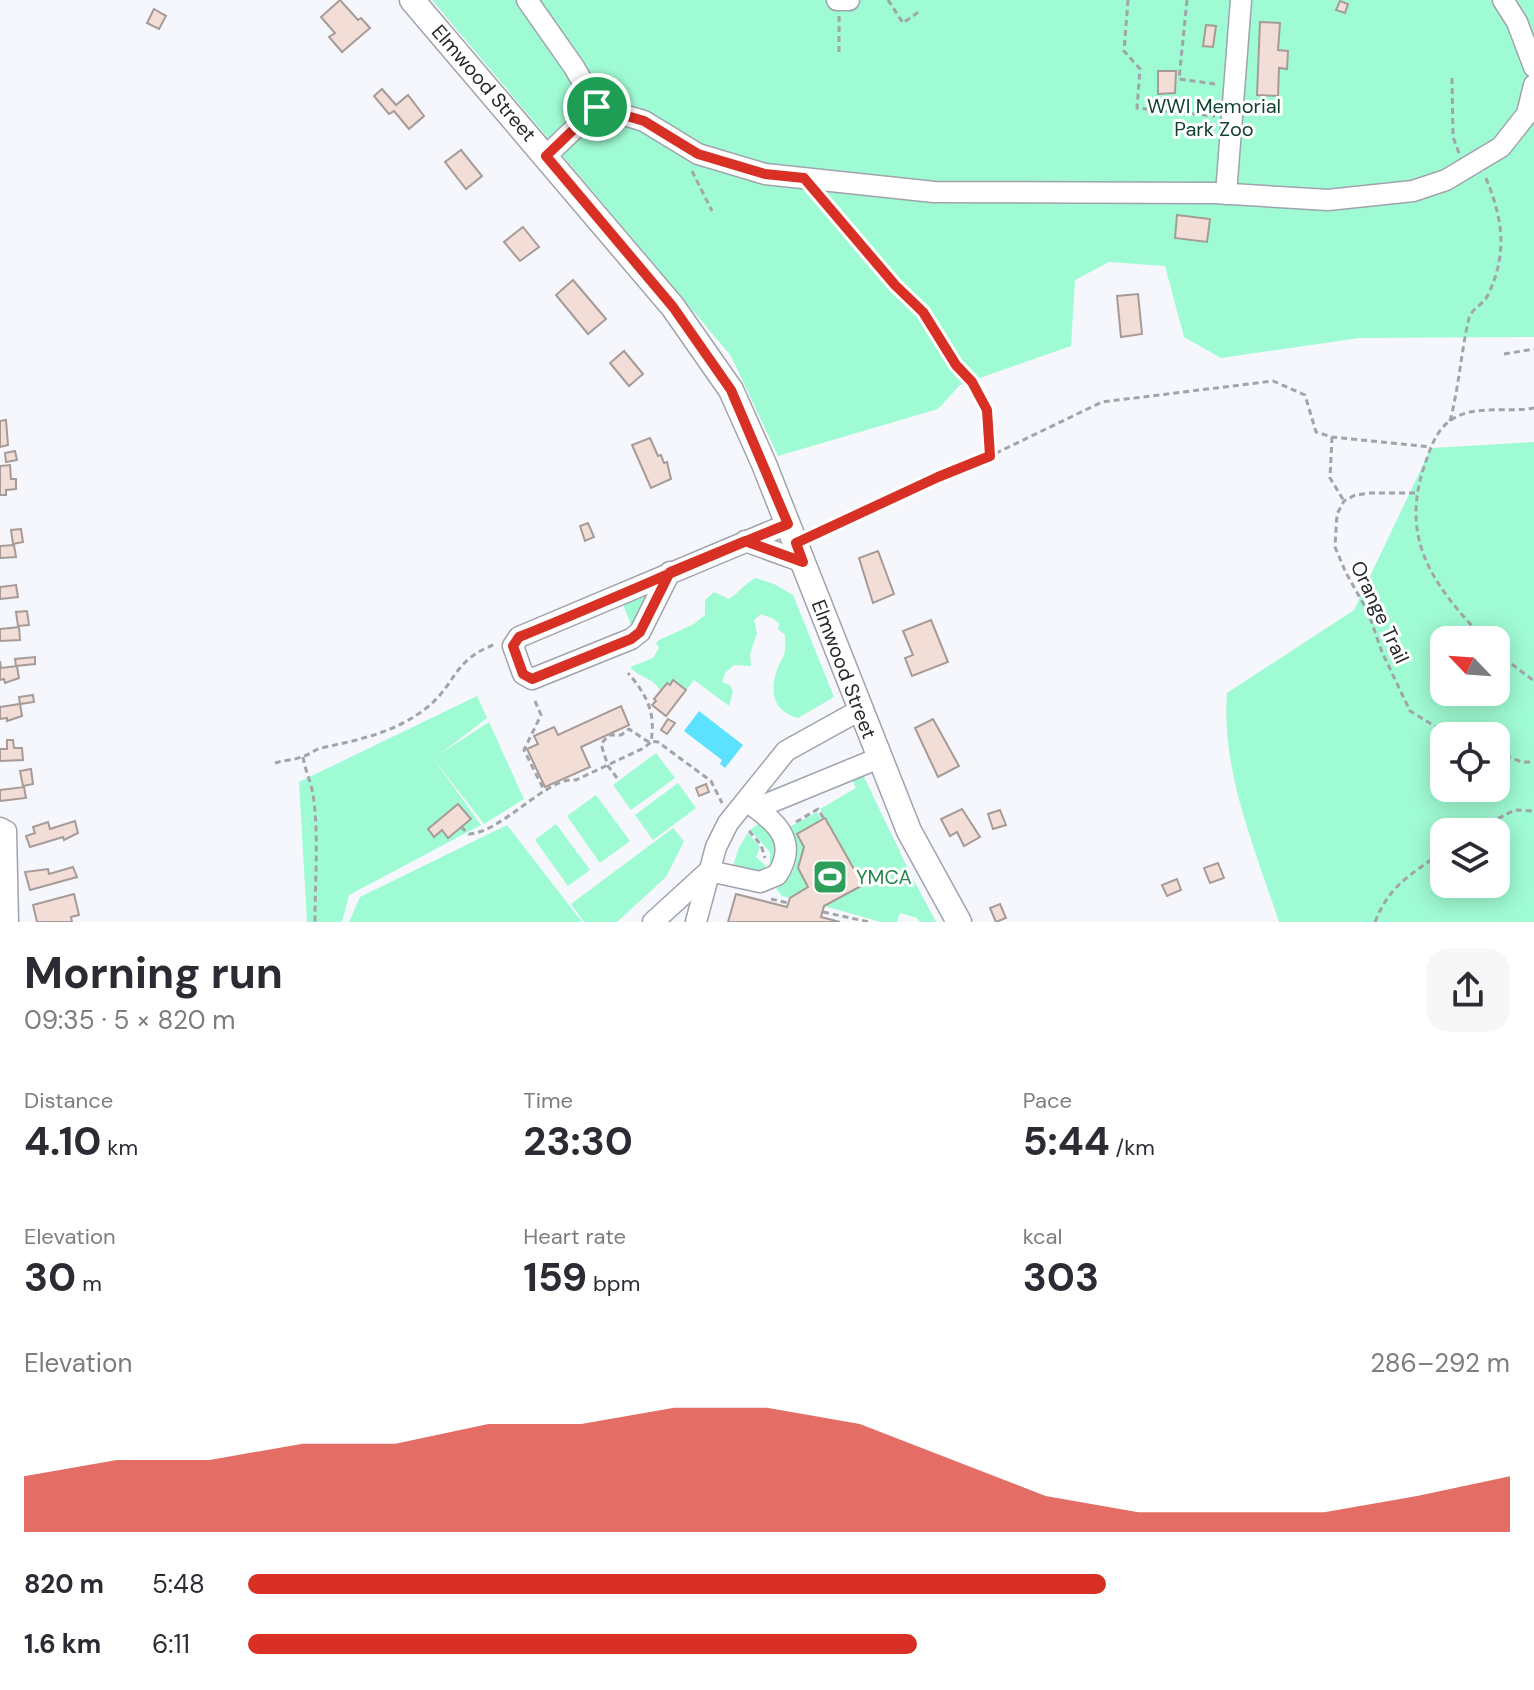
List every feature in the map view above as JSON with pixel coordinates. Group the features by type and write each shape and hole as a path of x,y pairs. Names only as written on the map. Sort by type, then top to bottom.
{"main road":[{"name":"Elmwood Street","path":"412,0 673,307 731,390 796,543 909,831 959,922"}],"street":[{"path":"527,0 574,67 597,107 644,121 692,151 765,174 934,192 1226,194 1328,200 1413,191 1446,180 1501,147 1530,115 1534,85"},
{"path":"838,0 849,0"},
{"path":"1226,194 1241,0"},
{"path":"1503,0 1517,22 1534,67"},
{"path":"546,156 597,107"},
{"path":"745,541 796,543"},
{"path":"670,572 640,632 631,639 532,679 523,674 513,646 519,637 670,572 745,541 796,543"},
{"path":"696,922 716,847 728,823 751,804 786,751 860,710"},
{"path":"751,804 879,758"},
{"path":"709,871 760,882 777,875 787,855 786,845 773,821 751,804"},
{"path":"0,828 6,831 8,922"},
{"path":"653,922 709,871"}],"path":[{"path":"838,0 839,52"},
{"path":"888,0 903,23 920,11"},
{"path":"1128,0 1124,51 1140,69 1137,108 1214,116"},
{"path":"1187,0 1179,79 1216,84"},
{"path":"1450,421 1470,314 1487,298 1501,252 1502,228 1471,165 1453,137 1452,78"},
{"path":"692,151 690,165 712,211"},
{"path":"804,178 895,285 923,312 956,365 972,382 987,410 990,456"},
{"path":"1504,354 1534,349"},
{"path":"796,543 1102,402 1273,381 1305,395 1316,432 1332,437 1431,447"},
{"path":"1472,626 1452,604 1426,565 1417,526 1415,493 1431,447 1438,433 1450,421 1480,410 1514,412 1534,408"},
{"path":"1332,437 1330,478 1344,501 1355,495 1371,493 1415,493"},
{"name":"Orange Trail","path":"1344,501 1337,514 1335,547 1368,612 1382,652 1410,711 1430,723"},
{"path":"275,763 303,757 316,749 365,739 397,726 424,710 438,697 466,658 519,637"},
{"path":"1510,663 1534,681"},
{"path":"461,827 469,834 477,833 548,790 608,766 651,742 653,716 650,705 628,673"},
{"path":"535,701 541,715 524,750 543,788 548,790"},
{"path":"617,778 608,766 601,744 609,735 621,735 629,729 651,742 658,742 711,781 725,806"},
{"path":"303,757 313,789 315,809 315,922"},
{"path":"1510,757 1534,762"},
{"path":"1499,818 1515,810 1534,811"},
{"path":"749,831 761,845 767,870"},
{"path":"1375,922 1384,900 1400,883 1430,861"},
{"path":"770,891 771,899 788,903"},
{"path":"823,912 869,922"}],"green space":[{"name":"WWI Memorial Park Zoo","path":"432,0 1534,0 1534,337 1359,338 1221,358 1184,337 1165,266 1109,262 1075,280 1071,346 960,385 938,409 778,456 731,356"},
{"path":"1534,442 1534,922 1279,922 1234,780 1229,751 1227,693 1354,610 1431,448"},
{"path":"756,578 793,595 834,697 798,718 778,705 774,684 785,653 785,635 774,619 761,614 754,620 757,633 750,654 751,666 734,665 725,673 722,682 730,685 733,692 729,706 694,680 686,690 673,680 660,690 630,667 653,658 659,648 656,643 659,640 694,624 705,615 705,600 714,592 729,599"},
{"path":"657,586 634,625 631,625 624,601"},
{"path":"477,696 487,718 440,754 489,722 524,799 484,824 433,758 481,825 349,895 342,922 307,922 299,782"},
{"path":"656,753 675,778 631,810 613,785"},
{"path":"866,772 864,777 936,922 920,922 917,918 900,913 897,922 881,922 824,906 863,885 820,809 856,788 850,775"},
{"path":"678,783 696,808 653,840 635,815"},
{"path":"596,795 630,841 600,863 567,816"},
{"path":"817,812 822,820 797,834 804,847 808,887 790,898 782,896 776,889 789,876 796,860 791,826"},
{"path":"556,824 590,870 568,886 535,840"},
{"path":"758,824 775,843 776,855 770,868 770,852 750,830"},
{"path":"507,825 582,922 349,922 360,897"},
{"path":"673,828 684,841 666,877 617,922 584,922 571,904"},
{"path":"748,833 760,847 756,857 765,865 765,871 759,873 733,866 739,847"}],"water":[{"path":"699,711 743,745 725,768 720,764 722,760 684,731"}],"building":[{"path":"340,0 370,28 342,52 329,37 335,33 321,17"},
{"path":"1340,1 1348,4 1345,13 1336,10"},
{"path":"154,9 166,16 159,29 147,23"},
{"path":"1260,22 1280,23 1278,50 1288,51 1287,69 1279,68 1278,96 1257,95"},
{"path":"1206,25 1216,26 1213,47 1203,46"},
{"path":"1158,71 1176,71 1175,93 1158,94"},
{"path":"382,89 396,105 408,95 424,116 409,129 394,111 389,114 374,96"},
{"path":"461,150 482,176 466,189 445,162"},
{"path":"1177,215 1210,219 1207,242 1175,238"},
{"path":"523,227 539,247 520,261 504,242"},
{"path":"573,280 606,319 588,334 556,295"},
{"path":"1138,294 1142,334 1121,337 1117,296"},
{"path":"624,351 643,374 629,386 610,363"},
{"path":"6,420 8,445 0,447 0,421"},
{"path":"650,438 658,456 661,455 664,463 667,462 671,479 651,488 632,445"},
{"path":"15,451 17,460 6,462 5,453"},
{"path":"10,465 11,479 16,479 16,489 6,490 6,495 0,495 0,466"},
{"path":"588,523 594,537 585,541 580,526"},
{"path":"21,529 23,542 13,544 11,530"},
{"path":"14,545 16,557 0,558 0,546"},
{"path":"878,551 894,594 873,603 859,558"},
{"path":"16,585 18,597 0,599 0,587"},
{"path":"27,611 29,625 18,626 16,612"},
{"path":"931,620 948,662 912,676 905,658 913,655 903,631"},
{"path":"19,627 20,640 0,641 0,629"},
{"path":"35,657 35,664 16,666 15,659"},
{"path":"0,661 1,668 17,666 19,678 5,683 4,679 0,680"},
{"path":"673,680 686,690 666,716 652,705 667,683 670,685"},
{"path":"33,695 34,702 20,704 19,697"},
{"path":"20,704 22,716 7,721 7,718 0,719 0,707"},
{"path":"621,706 629,725 581,747 590,767 545,787 527,749 538,744 534,736 554,727 558,735"},
{"path":"668,719 675,723 667,734 661,730"},
{"path":"933,719 959,766 938,777 915,728"},
{"path":"7,740 13,740 14,748 22,748 23,760 0,761 0,749 7,749"},
{"path":"31,769 33,784 23,786 20,771"},
{"path":"706,784 709,792 699,796 696,788"},
{"path":"24,787 26,798 0,801 0,790"},
{"path":"458,804 471,819 448,838 442,830 434,837 428,829"},
{"path":"962,809 980,837 964,846 957,832 950,836 941,819"},
{"path":"1000,810 1006,825 993,829 988,814"},
{"name":"YMCA","path":"825,818 863,885 824,906 821,917 840,922 728,922 736,894 787,907 790,898 808,887 798,868 804,847 797,834"},
{"path":"75,821 78,833 64,840 63,837 30,847 26,836 35,833 33,827 48,822 50,829"},
{"path":"1218,863 1224,878 1210,883 1204,868"},
{"path":"73,867 77,877 30,890 25,872 48,869 49,874"},
{"path":"1177,879 1181,890 1167,896 1162,885"},
{"path":"74,894 79,915 71,917 72,922 37,922 33,905"},
{"path":"1000,904 1006,918 996,922 990,908"}],"place":[{"name":"YMCA","path":"830,877"}],"route":[{"path":"597,107 546,156 673,307 731,390 788,524 745,541 670,572 519,637 513,646 523,674 532,679 631,639 640,632 670,572 745,541 803,562 796,543 990,456 987,410 972,382 956,365 923,312 895,285 804,178 765,174 698,154 644,121 597,107"}]}
